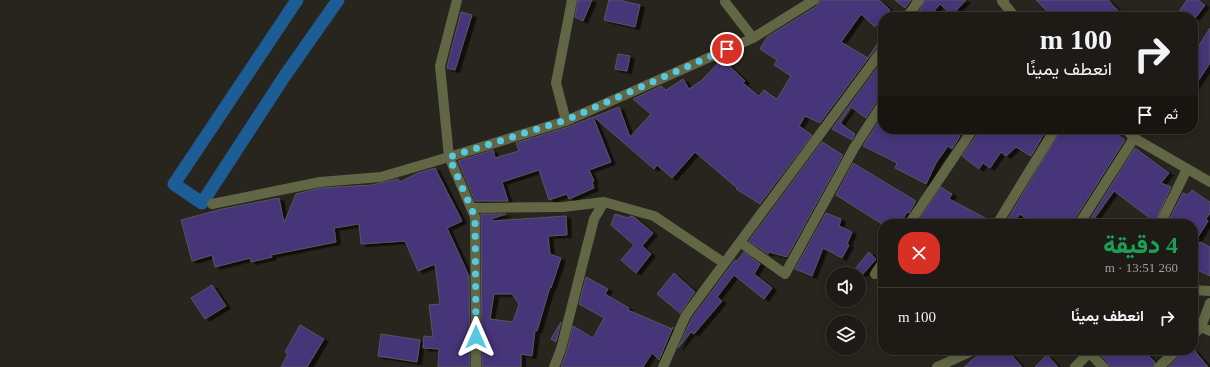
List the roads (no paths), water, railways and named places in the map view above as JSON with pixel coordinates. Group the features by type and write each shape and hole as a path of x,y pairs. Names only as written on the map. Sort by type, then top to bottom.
{"street":[{"path":"457,0 440,66 449,157 475,217 476,367"},
{"path":"566,120 556,83 572,0"},
{"path":"212,204 320,182 381,177 566,120 753,38 814,0"},
{"path":"911,12 919,0"},
{"path":"1003,0 1011,12"},
{"path":"724,1 753,38"},
{"path":"663,367 686,315 878,56"},
{"path":"740,242 785,274 854,148 878,111"},
{"path":"912,219 970,134"},
{"path":"1000,219 1052,134"},
{"path":"1130,134 1134,138 1210,182"},
{"path":"1082,219 1134,138"},
{"path":"1162,219 1187,169"},
{"path":"471,208 563,207 604,202 654,216 724,263"},
{"path":"554,367 561,349 594,219 604,202"},
{"path":"875,274 878,270"},
{"path":"1198,290 1210,291"},
{"path":"1201,326 1210,303"},
{"path":"937,367 963,355"},
{"path":"1075,367 1086,355"},
{"path":"1093,355 1103,367"},
{"path":"1160,367 1172,355"}],"waterway":[{"path":"297,0 174,184 202,203 284,77 338,0"}]}
